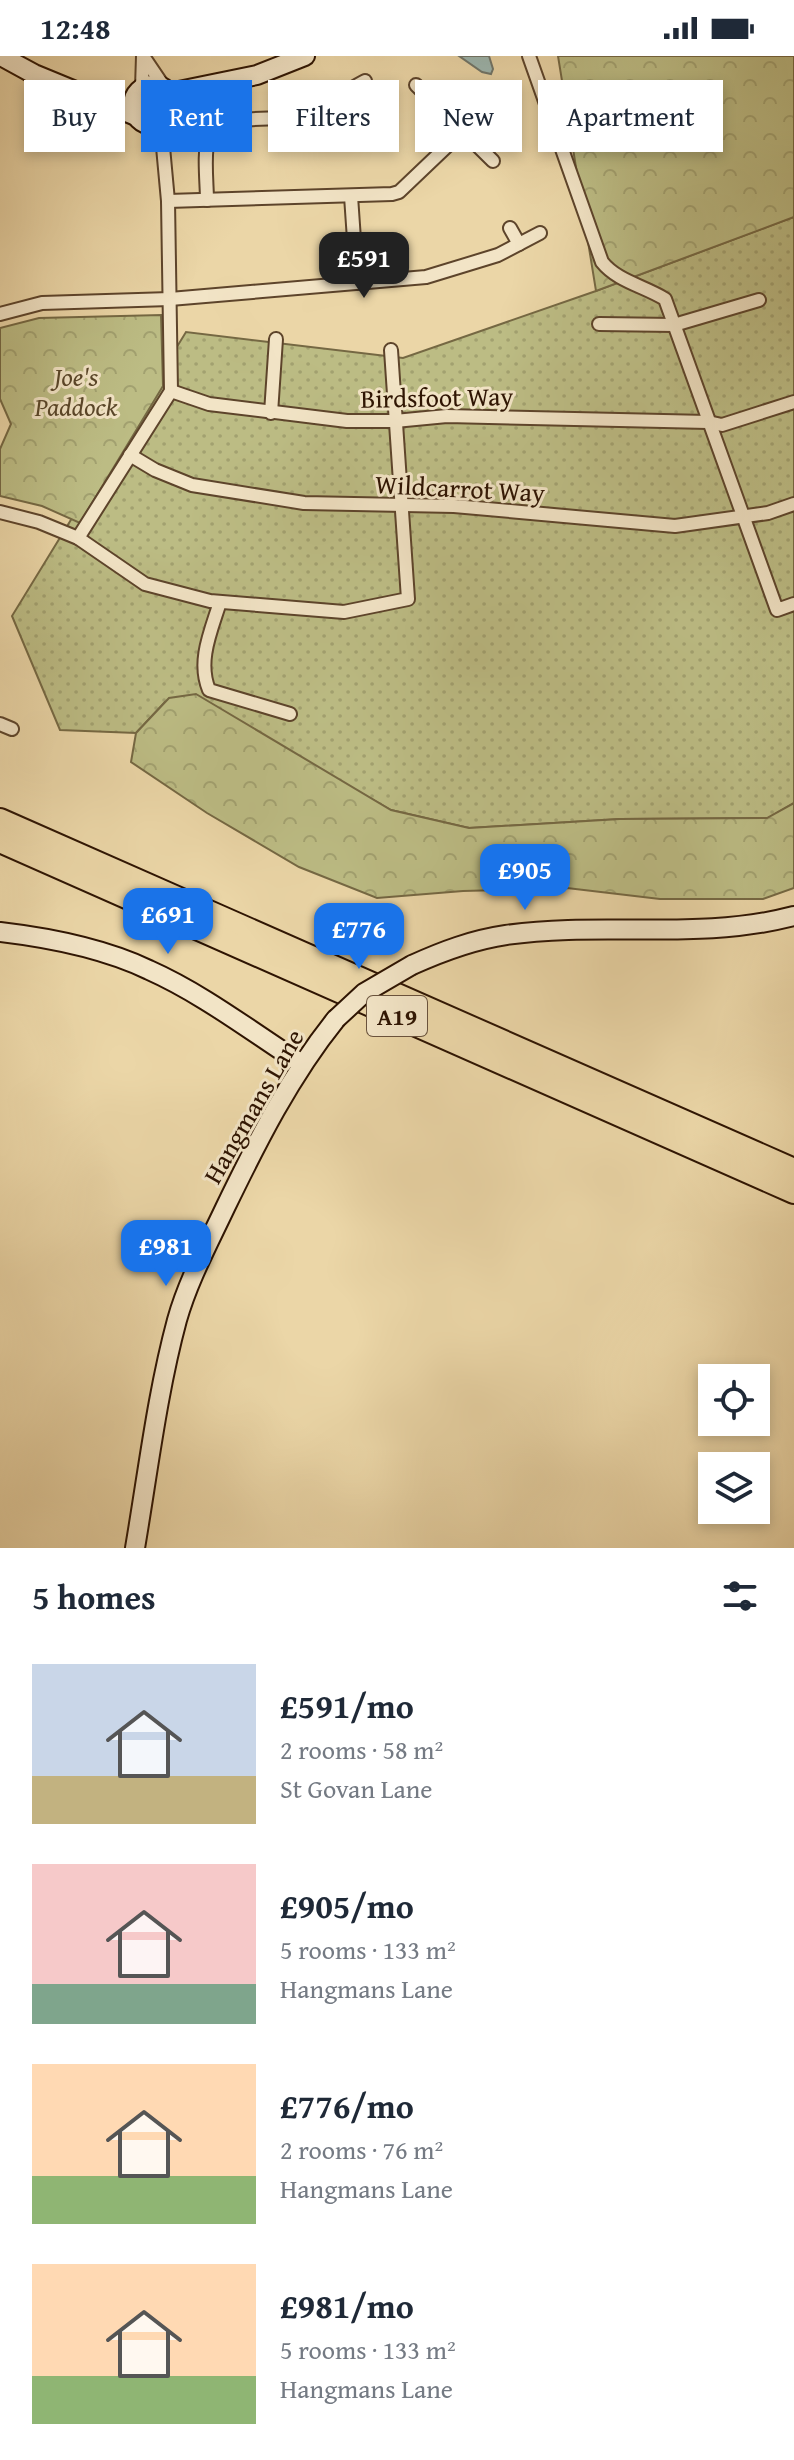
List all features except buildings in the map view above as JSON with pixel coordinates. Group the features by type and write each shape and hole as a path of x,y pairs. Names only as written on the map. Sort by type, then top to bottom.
{"highway":[{"name":"A19","path":"0,820 794,1170"},
{"name":"A19","path":"0,841 794,1192"}],"street":[{"path":"1,56 49,80"},
{"path":"141,119 133,107 139,90 143,56 156,80"},
{"path":"234,80 257,75 305,56"},
{"path":"529,56 602,262 611,274 647,287 665,299 777,610 794,604"},
{"path":"125,94 139,90"},
{"path":"207,200 207,144 213,130 229,122 268,119"},
{"path":"78,538 171,391 168,201 163,152"},
{"path":"168,201 399,192 441,152"},
{"path":"484,152 493,161"},
{"path":"351,196 357,283"},
{"path":"510,228 519,244"},
{"path":"0,314 42,303 170,299 426,277 498,255 540,233"},
{"path":"599,324 674,325 759,300"},
{"path":"271,413 276,339"},
{"path":"0,512 39,522 78,538 145,584 220,602 344,612 408,599 399,506 391,350"},
{"name":"Birdsfoot Way","path":"171,391 209,404 347,421 447,416 708,422 722,425 794,402"},
{"name":"Wildcarrot Way","path":"130,455 155,470 192,485 304,503 454,506 675,526 768,513 794,504"},
{"path":"220,602 206,648 203,674 209,690 290,714"},
{"name":"Hangmans Lane","path":"135,1548 160,1402 177,1322 188,1287 252,1152 302,1064 336,1019 364,993 412,965 469,942 542,931 702,931 768,923 794,916"},
{"path":"0,932 90,948 149,969 203,999 302,1064"}],"green space":[{"path":"558,56 794,56 794,217 596,291 574,152 723,152 723,80 562,80"},
{"path":"794,217 794,803 768,818 620,819 469,828 391,810 324,772 165,702 136,733 60,730 12,616 186,332 403,358 596,291"},
{"name":"Joe's Paddock","path":"161,315 163,386 80,523 42,506 0,496 0,449 11,424 0,399 0,328 39,318"},
{"path":"196,694 391,810 469,828 620,819 767,818 794,803 794,888 763,899 660,899 567,888 463,891 377,898 299,867 207,813 131,762 136,733 169,698"}],"water":[{"path":"459,56 489,56 493,69 491,74 482,72"}]}
